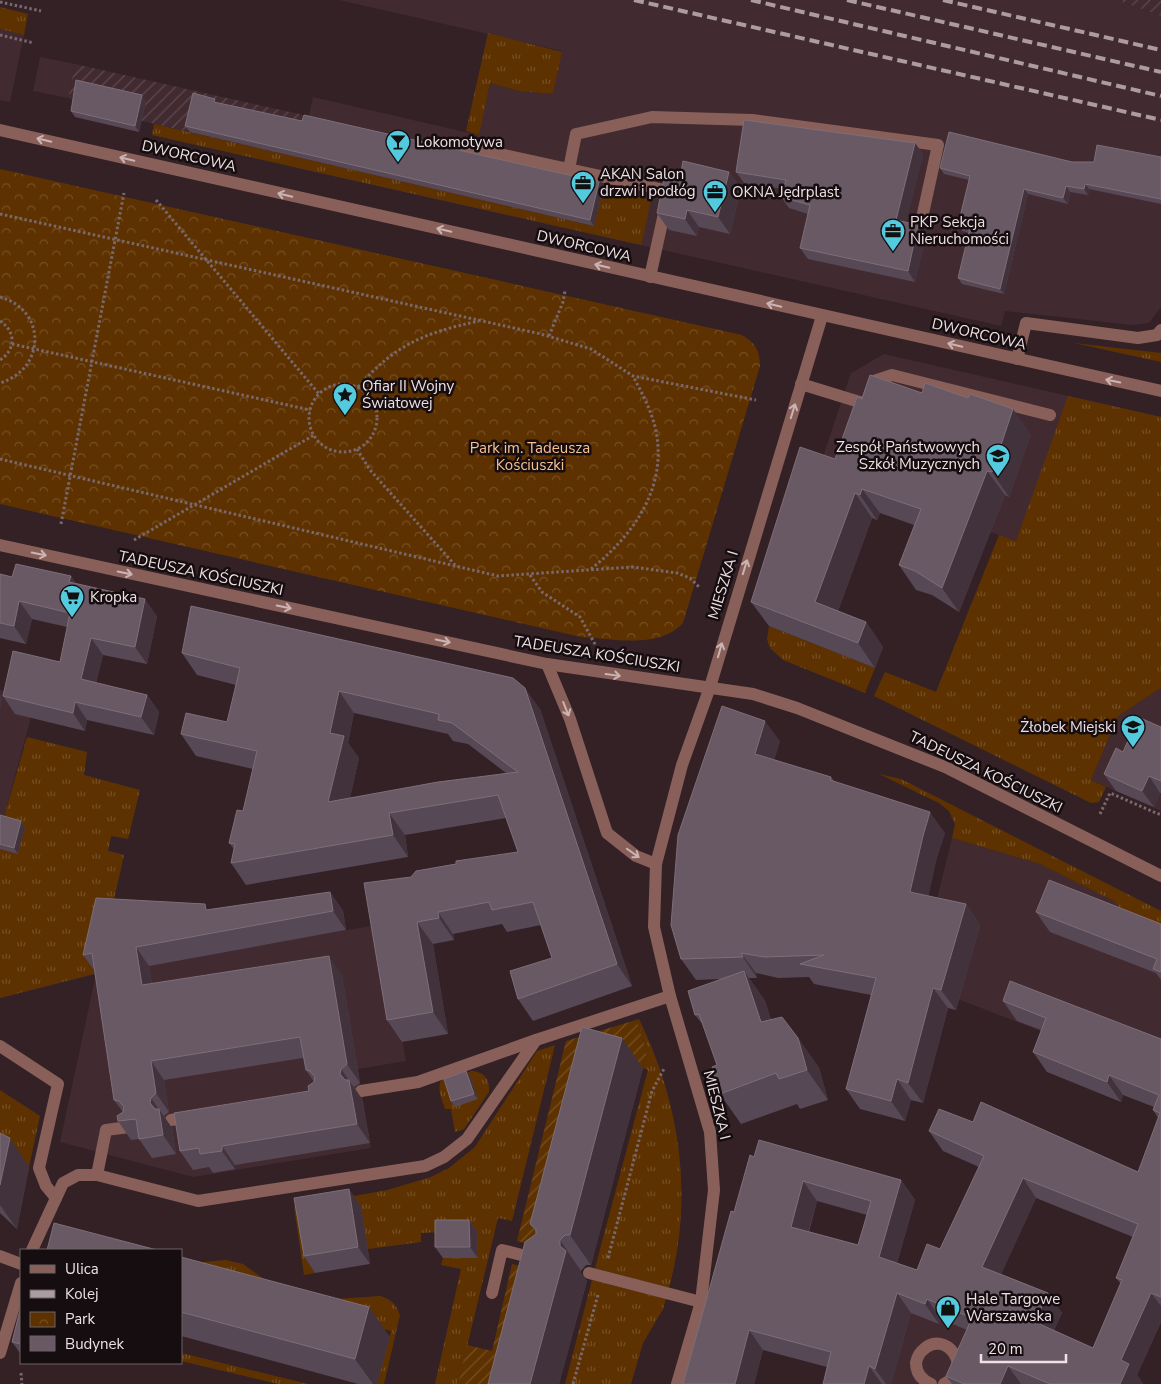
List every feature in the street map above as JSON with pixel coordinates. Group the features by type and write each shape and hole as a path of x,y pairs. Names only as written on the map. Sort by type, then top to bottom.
{"street":[{"path":"569,169 576,134 652,117 752,120 938,145 922,218"},
{"name":"DWORCOWA","path":"0,130 1161,391"},
{"path":"463,146 669,191 650,277"},
{"name":"MIESZKA I","path":"677,1384 701,1302 714,1190 710,1132 670,996 654,927 656,864 682,765 710,687 822,316"},
{"path":"1017,359 1026,323 1138,338 1157,334 1161,330"},
{"path":"801,384 866,404 874,381 892,375 1050,415"},
{"name":"TADEUSZA KOŚCIUSZKI","path":"0,545 548,664 638,679 753,694 797,708 945,768 1161,876"},
{"path":"548,664 570,719 607,833 636,856 656,864"},
{"path":"361,1090 418,1082 536,1040 670,996"},
{"path":"32,1249 63,1184 78,1175 97,1175 198,1201 425,1166 444,1157 467,1139 536,1040"},
{"path":"0,1046 58,1084 39,1168 46,1186 56,1198"},
{"path":"171,1120 208,1114"},
{"path":"97,1175 106,1130 129,1127"},
{"path":"492,1293 502,1250 549,1262"},
{"path":"0,1256 20,1264"},
{"path":"589,1273 701,1302"},
{"path":"0,1353 20,1286"},
{"path":"931,1384 920,1377 917,1371 917,1357 926,1347 940,1344 952,1350 958,1362 955,1374 944,1384"}],"path":[{"path":"0,2 41,11"},
{"path":"0,35 34,43"},
{"path":"62,524 124,192"},
{"path":"156,200 319,394"},
{"path":"0,214 549,336 590,349 634,376 756,400"},
{"path":"549,336 563,302 565,290"},
{"path":"0,297 10,300 22,308 30,320 35,334 34,349 23,371 13,379 0,383"},
{"path":"0,320 10,331 12,344 5,356 0,360"},
{"path":"358,387 376,366 404,345 439,330 481,321"},
{"path":"12,344 310,410"},
{"path":"591,570 616,549 636,523 651,495 657,467 657,438 648,405 634,376"},
{"path":"338,384 358,387 367,394 377,413 373,434 357,449 338,451 328,448 314,435 311,427 310,410 319,394 338,384"},
{"path":"134,540 314,435"},
{"path":"357,449 370,470 455,565"},
{"path":"0,459 498,576 632,567 677,573 690,578 700,588"},
{"path":"530,575 542,592 580,616 596,646"},
{"path":"1100,814 1110,793 1161,815"},
{"path":"573,1384 652,1091 665,1066"},
{"path":"21,1373 22,1384"}],"shaded area":[{"path":"339,0 1116,0 1161,16 1161,307 1149,323 1132,325 1005,311 1001,326 297,168 313,97 478,135 490,83 519,91 553,94 562,51"},
{"path":"1116,0 1161,0 1161,16"},
{"path":"0,29 24,35 10,102 0,100"},
{"path":"40,57 75,64 68,98 33,91"},
{"path":"75,64 308,116 299,159 77,105 78,101 68,98"},
{"name":"Zespół Państwowych Szkół Muzycznych","path":"884,354 1161,417 1027,512 1016,541 818,472 851,373"},
{"name":"Żłobek Miejski","path":"1161,688 1161,811 1091,780 1118,716"},
{"path":"0,690 36,699 3,820 124,855 97,973 383,924 406,1061 358,1069 371,1148 193,1177 60,1142 96,974 0,998"},
{"path":"952,838 1040,864 1114,901 1137,929 1161,938 1161,1078 958,999 933,915"},
{"name":"Hale Targowe Warszawska","path":"885,1305 978,1306 994,1384 864,1384"}],"green space":[{"path":"0,7 28,14 24,35 0,29"},
{"path":"488,33 562,52 553,94 519,91 490,83 479,135 466,131"},
{"path":"154,124 594,226 603,189 651,200 641,245 152,135"},
{"name":"Park im. Tadeusza Kościuszki","path":"0,169 742,335 747,338 758,351 760,366 683,623 673,631 649,639 622,640 581,637 0,504"},
{"path":"1074,343 1161,353 1161,362"},
{"path":"1068,396 1161,417 1161,688 1118,716 1091,780 1106,787 1099,802 1091,803 874,696 885,672 936,692 999,535 1016,541"},
{"path":"769,626 875,668 865,693 783,660 770,648 767,639"},
{"path":"27,737 87,752 84,775 140,790 128,839 111,836 108,851 124,855 97,973 0,998 0,849 3,820"},
{"path":"879,774 901,779 1161,911 1161,938 1137,929 1114,901 1040,864 952,838 955,824 949,811 939,803"},
{"path":"639,1019 653,1051 664,1084 679,1150 681,1219 677,1253 669,1288 595,1268 648,1070 643,1068 647,1051 636,1020"},
{"path":"636,1020 647,1051 643,1068 552,1250 517,1241 566,1041"},
{"path":"555,1045 512,1221 498,1218 458,1384 435,1384 461,1269 441,1265 443,1258 477,1258 443,1232 421,1233 421,1242 368,1249 306,1215 315,1273 304,1275 294,1207 387,1190 431,1177 449,1168 475,1147 537,1051"},
{"path":"472,1071 486,1077 489,1084 489,1092 464,1129 455,1132 451,1109 445,1109 441,1097 440,1082 442,1079"},
{"path":"0,1090 40,1116 29,1167 0,1150"},
{"path":"226,1260 243,1264 275,1287 321,1300 380,1296 390,1300 400,1315 384,1384 377,1384 391,1331 182,1276 182,1264"},
{"path":"512,1264 546,1272 518,1384 458,1384 467,1345 492,1351"},
{"path":"592,1280 666,1299 663,1309 643,1343 631,1384 565,1384"},
{"path":"182,1353 308,1384 278,1384 182,1361"}],"building":[{"path":"76,80 142,95 135,126 71,111"},
{"path":"193,93 215,99 214,102 302,121 304,115 599,182 590,220 185,126"},
{"path":"744,120 915,143 896,220 918,225 908,271 800,248 810,205 781,197 786,180 736,172"},
{"path":"949,132 1072,162 1094,162 1097,145 1161,157 1161,199 1085,184 1084,189 1066,186 1063,198 1024,189 1000,289 958,278 970,228 958,225 970,176 940,168"},
{"path":"683,161 729,172 718,217 687,210 685,219 657,213 666,169 681,172"},
{"path":"870,375 922,393 925,383 968,398 970,394 1013,409 992,472 987,471 942,588 915,571 899,565 921,509 862,489 860,495 855,493 815,602 866,622 858,643 751,602 800,447 835,459 857,397 862,399"},
{"path":"16,564 71,576 69,582 145,599 135,647 91,638 81,679 147,695 141,717 75,702 73,713 3,696 13,651 60,662 70,613 19,601 14,626 0,623 0,574 12,577"},
{"path":"191,606 513,678 525,688 617,964 518,999 510,971 552,958 533,902 492,910 489,902 438,912 439,918 417,922 433,1012 387,1020 364,883 411,877 416,871 456,864 456,861 518,852 498,795 389,813 393,835 231,863 235,844 229,843 237,810 243,811 257,751 181,734 186,713 227,722 240,668 182,653","holes":["339,691 439,714 438,720 452,723 518,772 438,782 328,802 344,736 330,733"]},
{"path":"722,706 765,721 755,754 831,777 830,780 930,812 910,892 966,904 941,990 933,988 908,1083 897,1079 891,1101 846,1089 876,978 800,964 824,955 764,957 741,953 743,957 681,959 671,925 678,835"},
{"path":"1138,717 1161,727 1161,781 1149,776 1142,791 1104,774 1116,748 1123,752"},
{"path":"0,815 21,821 14,848 0,844"},
{"path":"1049,880 1161,924 1161,972 1153,969 1157,959 1036,912"},
{"path":"330,892 333,911 136,947 142,985 329,956 347,1064 341,1069 340,1074 345,1080 349,1080 357,1124 222,1146 222,1151 200,1154 199,1148 180,1151 174,1113 309,1091 308,1086 314,1082 315,1077 310,1071 306,1070 300,1037 151,1061 156,1093 151,1098 150,1103 155,1109 159,1109 163,1135 139,1139 136,1119 118,1121 117,1116 123,1112 124,1107 119,1101 114,1100 92,953 83,955 96,898 205,904 206,910"},
{"path":"744,971 761,1022 782,1017 798,1038 807,1070 779,1079 776,1073 720,1094 712,1067 717,1065 699,1014 695,1015 688,991"},
{"path":"1010,981 1161,1039 1161,1297 1151,1293 1121,1360 1129,1364 1120,1384 1050,1384 1008,1366 1000,1384 964,1384 946,1376 972,1318 927,1299 925,1304 897,1293 875,1369 869,1366 864,1384 823,1384 831,1352 749,1330 735,1384 683,1384 731,1211 734,1212 750,1155 754,1157 759,1140 901,1180 879,1257 917,1270 927,1244 940,1249 984,1156 929,1131 939,1109 973,1122 981,1102 1138,1172 1160,1113 1153,1110 1159,1095 1109,1075 1107,1082 1033,1052 1046,1018 1003,1001","holes":["1023,1178 1138,1224 1116,1278 1122,1280 1093,1348 1035,1322 1048,1293 982,1267","803,1181 871,1201 858,1245 791,1227"]},
{"path":"582,1027 622,1038 570,1235 565,1235 560,1240 560,1246 566,1251 530,1384 488,1384 525,1242 536,1234 536,1229 530,1224"},
{"path":"466,1071 474,1094 451,1101 444,1079"},
{"path":"0,1133 10,1138 0,1185"},
{"path":"349,1189 358,1247 304,1256 294,1198"},
{"path":"435,1220 469,1220 470,1247 435,1247"},
{"path":"54,1223 153,1249 47,1249"},
{"path":"182,1257 369,1307 355,1359 182,1312"},
{"path":"20,1310 20,1344 12,1342"}],"railway":[{"path":"634,0 1161,120"},
{"path":"751,0 1161,96"},
{"path":"847,0 1161,72"},
{"path":"943,0 1161,50"}],"place":[{"name":"Lokomotywa","path":"398,163"},
{"name":"AKAN Salon drzwi i podłóg","path":"583,204"},
{"name":"OKNA Jędrplast","path":"715,213"},
{"name":"PKP Sekcja Nieruchomości","path":"893,252"},
{"name":"Ofiar II Wojny Światowej","path":"345,416"},
{"name":"Zespół Państwowych Szkół Muzycznych","path":"998,477"},
{"name":"Kropka","path":"72,618"},
{"name":"Żłobek Miejski","path":"1133,748"},
{"name":"Hale Targowe Warszawska","path":"948,1329"}]}
